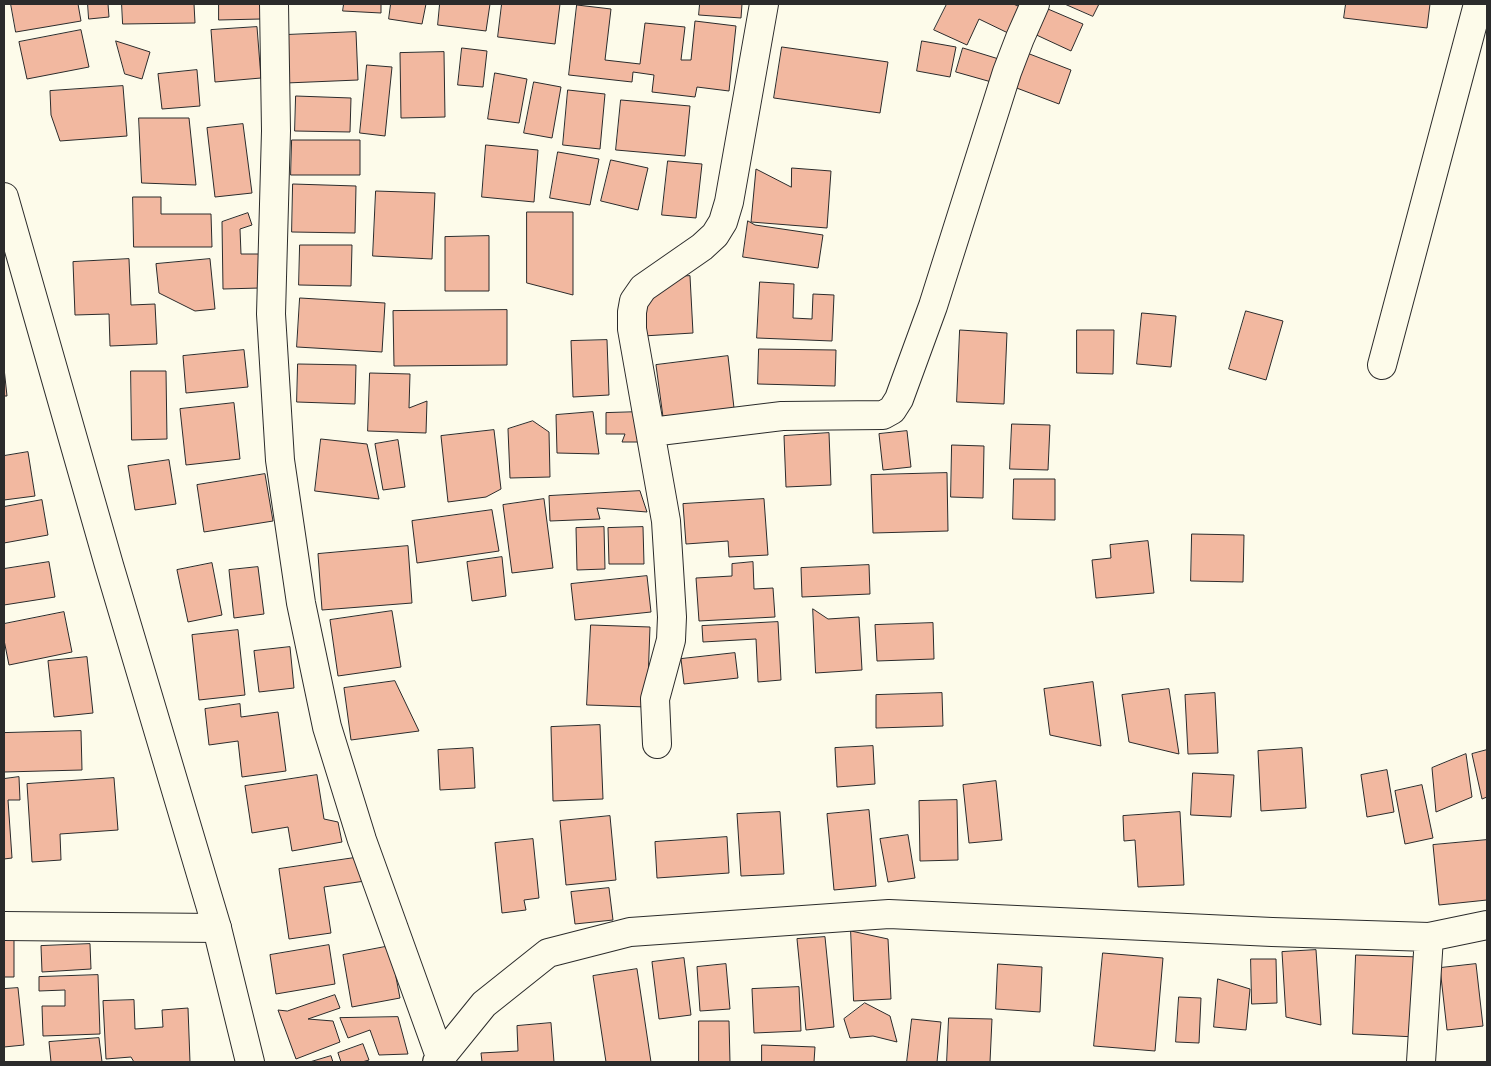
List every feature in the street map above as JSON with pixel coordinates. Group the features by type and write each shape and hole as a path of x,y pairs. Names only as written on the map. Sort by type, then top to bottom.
{"main road":[{"path":"274,4 276,131 271,314 280,460 301,603 327,727 362,840 440,1061"},
{"path":"656,744 655,699 671,640 672,617 666,521 632,330 632,312 634,301 642,288 702,247 715,235 723,222 729,202 764,4"},
{"path":"651,432 782,416 883,415 892,410 899,399 932,306 1007,72 1035,4"},
{"path":"1382,365 1478,4"},
{"path":"4,197 109,565 217,928 250,1062"},
{"path":"440,1061 484,1004 548,953 630,932 889,914 1262,932 1429,937 1487,925"},
{"path":"4,926 217,928"},
{"path":"1421,1062 1429,937"}],"building":[{"path":"11,4 78,4 81,21 16,32"},
{"path":"88,4 108,4 109,17 89,19"},
{"path":"122,4 194,4 195,23 123,24"},
{"path":"219,4 261,4 261,19 219,20"},
{"path":"344,4 381,4 381,13 343,11"},
{"path":"391,4 426,4 422,24 389,19"},
{"path":"440,4 490,4 486,31 438,25"},
{"path":"502,4 560,4 555,44 498,37"},
{"path":"700,4 742,4 741,18 699,15"},
{"path":"947,4 1013,4 1021,7 1008,33 979,19 967,45 934,30"},
{"path":"1065,4 1099,4 1093,16"},
{"path":"1346,4 1430,4 1427,28 1344,18"},
{"path":"577,5 611,9 605,60 640,64 645,23 685,27 681,60 691,60 695,21 736,26 729,91 697,87 695,97 652,92 654,75 633,72 632,82 569,75"},
{"path":"1041,6 1083,24 1071,51 1030,32"},
{"path":"257,27 261,78 215,82 211,30"},
{"path":"81,30 89,67 27,79 19,42"},
{"path":"356,32 358,80 286,83 285,35"},
{"path":"116,41 150,52 142,79 125,74"},
{"path":"922,41 956,47 950,77 917,71"},
{"path":"782,47 888,62 880,113 774,98"},
{"path":"462,48 487,51 483,87 458,85"},
{"path":"963,48 1002,60 995,83 956,72"},
{"path":"444,52 445,117 401,118 400,53"},
{"path":"1027,53 1071,70 1059,104 1014,87"},
{"path":"367,65 392,67 385,136 360,133"},
{"path":"197,70 200,106 162,109 158,74"},
{"path":"495,73 527,79 519,123 488,119"},
{"path":"534,82 561,87 552,138 524,133"},
{"path":"123,86 127,136 60,141 51,115 50,91"},
{"path":"568,90 605,94 600,149 563,145"},
{"path":"296,96 351,98 350,132 295,131"},
{"path":"621,100 690,106 685,156 616,150"},
{"path":"139,118 189,118 196,185 142,183"},
{"path":"243,124 252,193 215,197 207,128"},
{"path":"292,140 360,140 360,175 291,175"},
{"path":"486,145 538,150 534,202 482,197"},
{"path":"558,152 599,159 590,205 550,198"},
{"path":"611,160 648,168 638,210 601,201"},
{"path":"668,161 702,164 696,218 662,215"},
{"path":"792,168 831,171 827,228 751,222 756,169 791,187"},
{"path":"293,184 356,186 355,233 292,232"},
{"path":"376,191 435,193 432,259 373,256"},
{"path":"133,197 161,197 161,214 211,214 212,247 134,247"},
{"path":"527,212 573,212 573,295 527,283"},
{"path":"248,213 252,225 240,229 241,254 259,254 260,288 223,289 222,222"},
{"path":"748,221 755,225 823,235 818,268 743,257"},
{"path":"489,236 489,291 445,291 445,237"},
{"path":"300,245 352,245 351,286 299,285"},
{"path":"129,259 131,305 155,304 157,344 110,346 109,314 75,315 73,262"},
{"path":"210,259 215,309 195,311 159,293 156,264"},
{"path":"690,276 693,333 643,336 641,303 671,277"},
{"path":"760,282 794,284 793,318 812,319 813,294 834,295 832,341 757,338"},
{"path":"300,298 385,303 382,352 297,347"},
{"path":"507,310 507,365 394,366 393,311"},
{"path":"1246,311 1283,321 1266,380 1229,369"},
{"path":"1142,313 1176,316 1171,367 1137,364"},
{"path":"960,330 1007,333 1004,404 957,402"},
{"path":"1077,330 1114,330 1113,374 1077,373"},
{"path":"607,340 609,395 573,397 571,341"},
{"path":"759,349 836,350 835,386 758,384"},
{"path":"244,350 248,387 186,393 183,356"},
{"path":"728,356 734,408 663,417 656,365"},
{"path":"298,364 356,365 355,404 297,402"},
{"path":"4,368 7,396 4,396"},
{"path":"131,371 166,371 167,439 132,440"},
{"path":"370,373 410,374 409,408 427,401 426,433 368,431"},
{"path":"234,403 240,459 186,465 180,409"},
{"path":"593,412 599,454 557,453 556,415"},
{"path":"640,412 641,442 622,442 625,434 606,434 606,413"},
{"path":"533,421 549,432 550,477 510,478 508,429"},
{"path":"1012,424 1050,425 1048,470 1010,469"},
{"path":"494,430 501,489 486,497 448,502 441,436"},
{"path":"907,431 911,467 883,470 879,434"},
{"path":"829,433 831,485 786,487 784,436"},
{"path":"321,439 367,444 379,499 315,491"},
{"path":"398,440 405,487 383,490 375,444"},
{"path":"952,445 984,446 983,498 951,497"},
{"path":"28,452 35,496 4,500 4,456"},
{"path":"169,460 176,504 135,510 128,466"},
{"path":"947,473 948,531 873,533 871,475"},
{"path":"265,474 273,521 204,532 197,485"},
{"path":"1014,479 1055,479 1055,520 1013,519"},
{"path":"640,491 647,512 597,508 600,519 550,521 549,496"},
{"path":"544,499 553,568 512,573 503,505"},
{"path":"764,499 768,555 729,557 728,541 686,544 683,504"},
{"path":"42,500 48,535 4,543 4,507"},
{"path":"492,510 499,551 417,563 412,521"},
{"path":"604,527 605,569 577,570 576,528"},
{"path":"643,527 644,564 609,564 608,528"},
{"path":"1192,534 1244,535 1243,582 1191,581"},
{"path":"1148,541 1154,593 1096,598 1092,560 1111,558 1110,545"},
{"path":"408,546 412,603 322,610 318,554"},
{"path":"502,557 506,596 472,601 467,562"},
{"path":"49,562 55,597 4,605 4,569"},
{"path":"753,562 754,589 773,588 775,617 699,621 696,578 732,576 732,564"},
{"path":"212,563 222,615 188,622 177,570"},
{"path":"869,565 870,594 802,597 801,568"},
{"path":"258,567 264,614 234,618 229,570"},
{"path":"647,576 651,612 575,620 571,584"},
{"path":"813,609 828,619 859,617 862,670 816,673"},
{"path":"392,611 401,667 338,676 330,620"},
{"path":"64,612 72,652 9,665 4,640 4,624"},
{"path":"778,622 781,680 758,682 756,639 703,642 702,626"},
{"path":"933,623 934,659 877,661 875,625"},
{"path":"591,625 650,627 647,707 587,705"},
{"path":"238,630 245,695 199,700 192,635"},
{"path":"290,647 294,688 259,692 254,651"},
{"path":"735,653 738,678 684,684 681,659"},
{"path":"87,657 93,713 54,717 48,661"},
{"path":"395,681 419,731 351,740 344,688"},
{"path":"1093,682 1101,746 1050,735 1044,689"},
{"path":"1169,689 1179,754 1129,742 1122,695"},
{"path":"942,693 943,726 876,728 876,695"},
{"path":"1215,693 1218,753 1188,754 1185,695"},
{"path":"240,704 241,717 278,712 286,771 242,777 238,741 209,745 205,709"},
{"path":"600,725 603,799 553,801 551,727"},
{"path":"81,731 82,770 4,772 4,733"},
{"path":"873,746 875,784 837,787 835,748"},
{"path":"473,748 475,788 440,790 438,750"},
{"path":"1302,748 1306,808 1261,811 1258,751"},
{"path":"1487,750 1487,797 1482,799 1472,754"},
{"path":"1466,754 1472,797 1436,812 1432,768"},
{"path":"1387,770 1394,812 1367,817 1361,775"},
{"path":"1193,773 1234,775 1231,817 1191,815"},
{"path":"317,775 324,819 338,822 342,842 292,851 288,827 252,833 245,786"},
{"path":"19,777 20,800 8,800 12,858 4,859 4,779"},
{"path":"114,778 118,830 60,834 61,860 32,862 27,784"},
{"path":"996,781 1002,840 969,843 963,785"},
{"path":"1422,785 1433,838 1405,844 1395,791"},
{"path":"957,800 958,860 920,861 919,801"},
{"path":"869,810 876,886 834,890 827,814"},
{"path":"780,812 784,874 741,876 737,814"},
{"path":"1180,812 1184,885 1138,887 1135,840 1124,841 1123,816"},
{"path":"610,816 616,880 566,885 560,821"},
{"path":"908,835 915,878 888,882 880,839"},
{"path":"727,837 729,873 657,878 655,842"},
{"path":"533,839 539,898 524,900 526,910 502,913 495,843"},
{"path":"1487,840 1487,900 1439,905 1433,845"},
{"path":"361,857 365,881 324,887 331,933 289,939 279,869"},
{"path":"609,888 613,920 575,924 571,892"},
{"path":"14,931 14,977 4,977 4,932"},
{"path":"851,931 888,939 891,999 854,1001"},
{"path":"825,937 834,1027 806,1030 797,939"},
{"path":"90,944 91,969 42,972 41,946"},
{"path":"329,945 335,984 276,994 270,955"},
{"path":"390,946 400,998 352,1007 343,955"},
{"path":"1316,950 1321,1025 1286,1017 1282,952"},
{"path":"1103,953 1163,958 1155,1051 1094,1046"},
{"path":"1356,955 1420,957 1416,1037 1353,1034"},
{"path":"684,958 691,1015 659,1019 652,962"},
{"path":"1251,959 1276,959 1277,1003 1252,1004"},
{"path":"726,964 730,1009 700,1011 697,967"},
{"path":"998,964 1042,967 1040,1012 996,1009"},
{"path":"1476,964 1483,1026 1447,1030 1440,968"},
{"path":"637,969 651,1062 606,1062 593,976"},
{"path":"98,975 100,1034 43,1036 42,1006 65,1006 65,990 39,991 39,977"},
{"path":"1218,979 1250,989 1246,1030 1214,1027"},
{"path":"799,987 801,1031 754,1033 752,989"},
{"path":"18,988 24,1045 4,1047 4,989"},
{"path":"335,995 340,1008 308,1019 333,1021 340,1042 296,1059 278,1010 287,1011"},
{"path":"1179,997 1201,998 1199,1043 1176,1042"},
{"path":"134,1000 135,1029 163,1027 162,1010 188,1008 190,1062 134,1062 131,1057 106,1059 103,1001"},
{"path":"865,1003 890,1016 897,1042 873,1036 850,1038 844,1019"},
{"path":"398,1017 408,1054 379,1055 370,1030 348,1038 340,1018"},
{"path":"949,1018 992,1019 990,1062 947,1062"},
{"path":"912,1019 941,1022 937,1062 907,1062"},
{"path":"699,1021 729,1021 730,1062 699,1062"},
{"path":"551,1023 554,1062 482,1062 481,1053 518,1051 517,1026"},
{"path":"99,1038 102,1062 51,1062 49,1042"},
{"path":"363,1044 369,1060 341,1062 338,1053"},
{"path":"762,1045 815,1047 814,1062 762,1062"},
{"path":"331,1056 333,1062 310,1062"}]}
